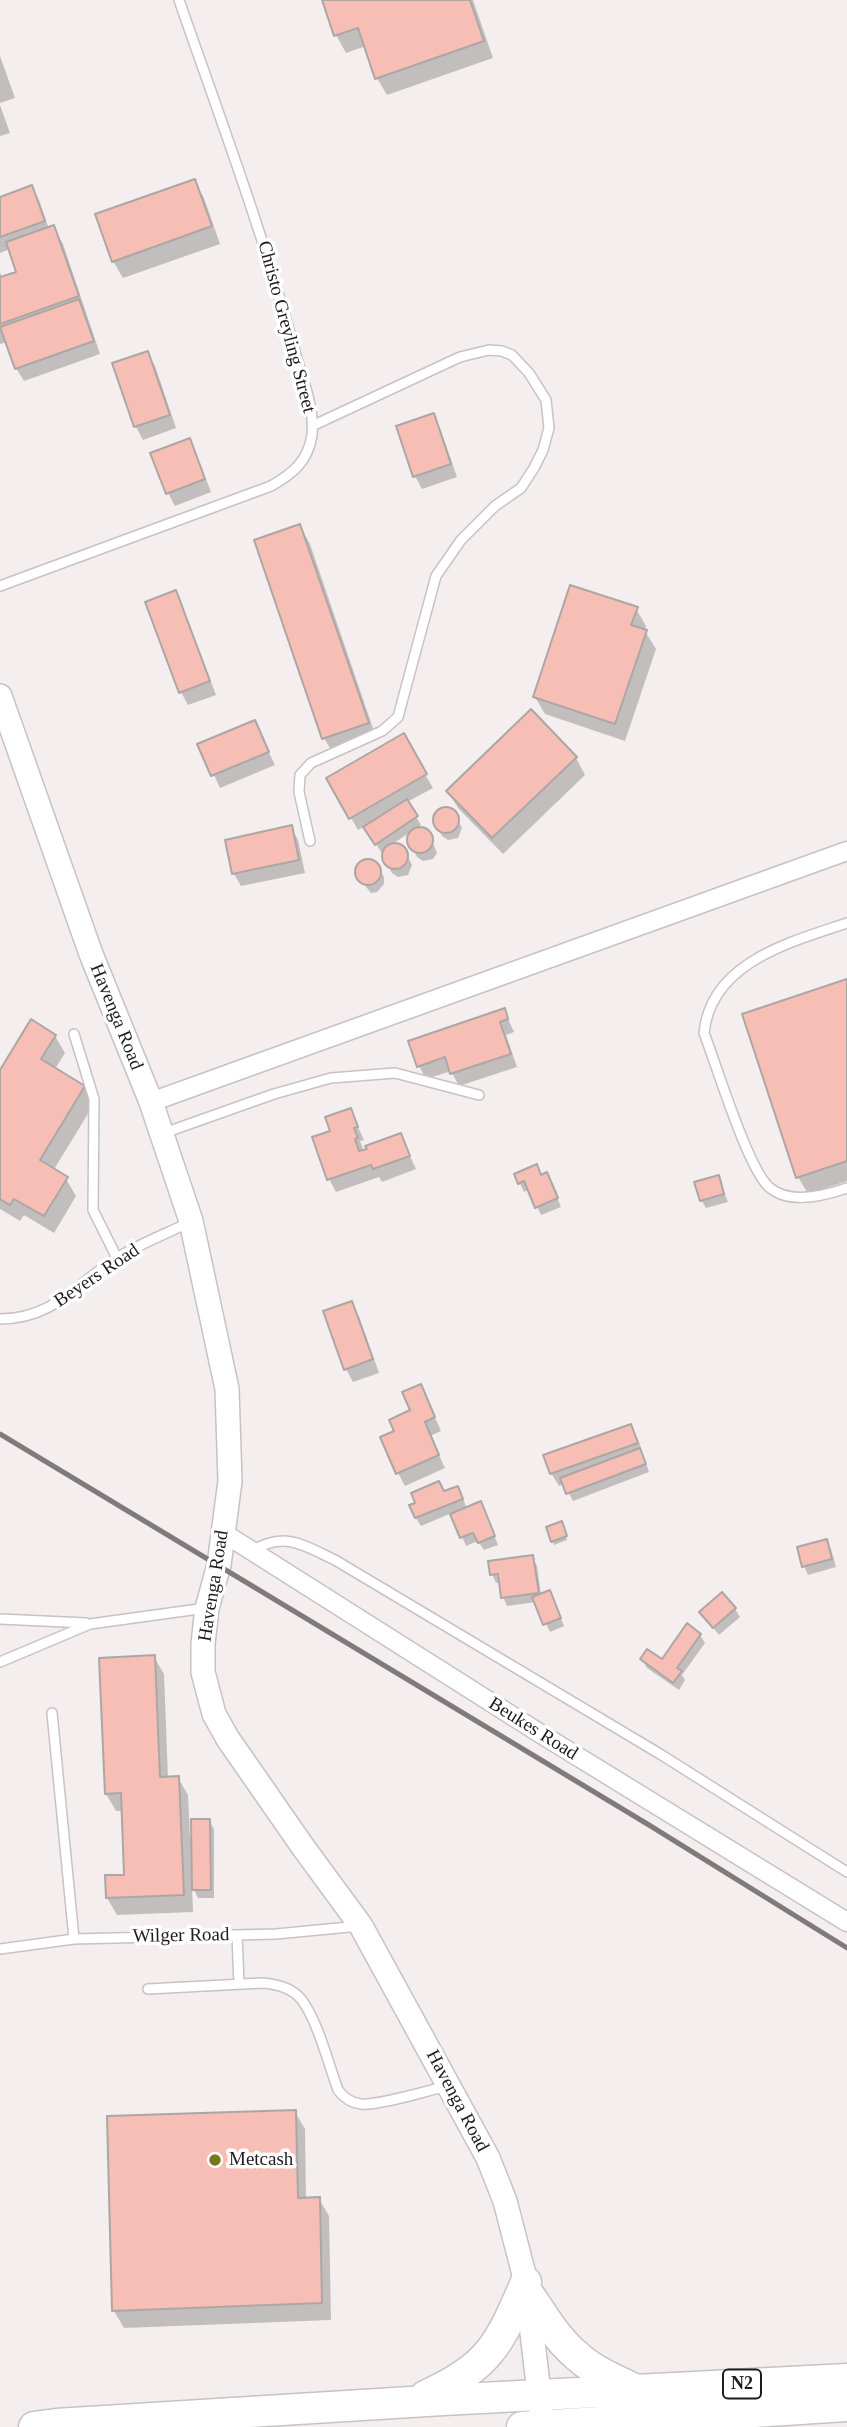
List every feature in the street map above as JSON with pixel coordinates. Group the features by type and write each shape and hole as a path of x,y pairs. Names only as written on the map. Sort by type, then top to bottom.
{"highway":[{"path":"412,2402 455,2382 483,2361 527,2288 555,2332 576,2356 601,2373 636,2390"},
{"name":"N2","path":"34,2427 412,2402 847,2379"},
{"name":"N2","path":"522,2427 632,2423 847,2406"}],"street":[{"name":"Havenga Road","path":"0,696 91,954 151,1102 191,1221 227,1389 230,1480 219,1565 207,1608 203,1672 214,1714 228,1739 289,1827 362,1926 488,2158 505,2201 527,2288 541,2395 542,2427"},
{"path":"151,1102 847,851"},
{"name":"Beukes Road","path":"222,1532 250,1552 847,1922"}],"lane":[{"name":"Christo Greyling Street","path":"0,586 271,486 300,466 308,452 311,412 273,272 179,0"},
{"path":"310,841 299,792 300,775 312,763 382,731 398,717 436,576 461,540 495,506 521,488 543,450 549,428 546,400 529,373 512,355 489,350 460,357 312,426"},
{"path":"847,923 776,947 734,975 712,1001 704,1033 752,1162 769,1188 782,1194 812,1197 847,1188"},
{"path":"74,1034 94,1099 93,1210 117,1258"},
{"path":"162,1134 274,1094 331,1078 395,1073 479,1095"},
{"name":"Beyers Road","path":"0,1319 13,1319 52,1307 117,1258 191,1221"},
{"path":"250,1552 273,1541 289,1540 335,1560 660,1754 847,1872"},
{"path":"0,1619 90,1623 207,1608"},
{"path":"0,1662 90,1623"},
{"path":"52,1713 75,1939"},
{"name":"Wilger Road","path":"0,1949 75,1939 276,1934 362,1926"},
{"path":"237,1935 239,1984"},
{"path":"148,1989 274,1984 293,1992 309,2012 338,2090 347,2099 368,2104 449,2086"}],"building":[{"path":"322,0 470,0 484,41 375,79 358,28 334,36"},
{"path":"195,179 212,226 112,262 95,214"},
{"path":"32,185 45,221 0,237 0,197"},
{"path":"54,225 79,296 0,324 0,277 16,272 6,242"},
{"path":"79,299 94,341 15,369 0,327"},
{"path":"148,351 170,415 134,427 112,363"},
{"path":"434,413 451,464 413,477 396,426"},
{"path":"190,438 205,479 166,494 150,453"},
{"path":"300,524 369,723 322,739 254,540"},
{"path":"570,585 638,607 631,625 647,630 615,724 533,697"},
{"path":"176,590 210,681 179,693 145,602"},
{"path":"531,709 577,757 492,838 446,791"},
{"path":"255,720 269,752 211,776 197,744"},
{"path":"404,733 427,774 349,819 326,778"},
{"path":"407,799 418,816 375,845 363,827"},
{"path":"446,807 455,811 459,820 455,829 446,833 437,829 433,820 437,811"},
{"path":"292,825 299,860 232,874 225,840"},
{"path":"420,827 429,831 433,840 429,849 420,853 411,849 407,840 411,831"},
{"path":"395,843 404,847 408,856 404,865 395,869 386,865 382,856 386,847"},
{"path":"368,859 377,863 381,872 377,881 368,885 359,881 355,872 359,863"},
{"path":"847,979 847,1161 796,1178 742,1014"},
{"path":"505,1008 508,1019 500,1022 511,1054 450,1074 445,1057 417,1067 408,1041"},
{"path":"31,1019 56,1035 41,1059 85,1086 40,1160 68,1177 44,1216 14,1199 10,1205 0,1199 0,1070"},
{"path":"351,1108 358,1127 354,1128 359,1151 367,1149 365,1146 401,1133 410,1156 373,1169 371,1165 327,1180 312,1137 330,1131 325,1117"},
{"path":"537,1164 541,1175 547,1172 558,1198 535,1208 524,1181 518,1184 514,1174"},
{"path":"719,1175 724,1194 700,1201 694,1182"},
{"path":"352,1301 373,1359 344,1370 323,1311"},
{"path":"421,1384 435,1417 425,1422 439,1455 396,1474 380,1437 394,1431 389,1420 410,1410 402,1392"},
{"path":"631,1424 638,1443 550,1474 543,1455"},
{"path":"640,1448 646,1464 566,1494 560,1478"},
{"path":"439,1481 444,1491 458,1486 463,1499 415,1518 409,1505 415,1503 411,1493"},
{"path":"481,1501 495,1536 478,1543 473,1533 460,1538 450,1514"},
{"path":"562,1521 567,1536 551,1542 546,1527"},
{"path":"827,1539 832,1559 802,1567 797,1547"},
{"path":"533,1555 539,1593 501,1598 498,1574 490,1575 488,1561"},
{"path":"550,1590 561,1618 543,1625 532,1597"},
{"path":"722,1592 736,1608 713,1628 699,1612"},
{"path":"687,1623 701,1634 677,1668 682,1671 673,1683 640,1659 647,1649 662,1659"},
{"path":"155,1655 160,1777 179,1776 184,1895 106,1898 105,1875 124,1875 121,1793 105,1794 99,1658"},
{"path":"191,1819 210,1819 211,1890 192,1890"},
{"path":"296,2110 298,2198 320,2197 322,2303 112,2311 107,2116"}],"railway":[{"path":"0,1434 649,1825 847,1948"}],"place":[{"name":"Metcash","path":"215,2160"}]}
